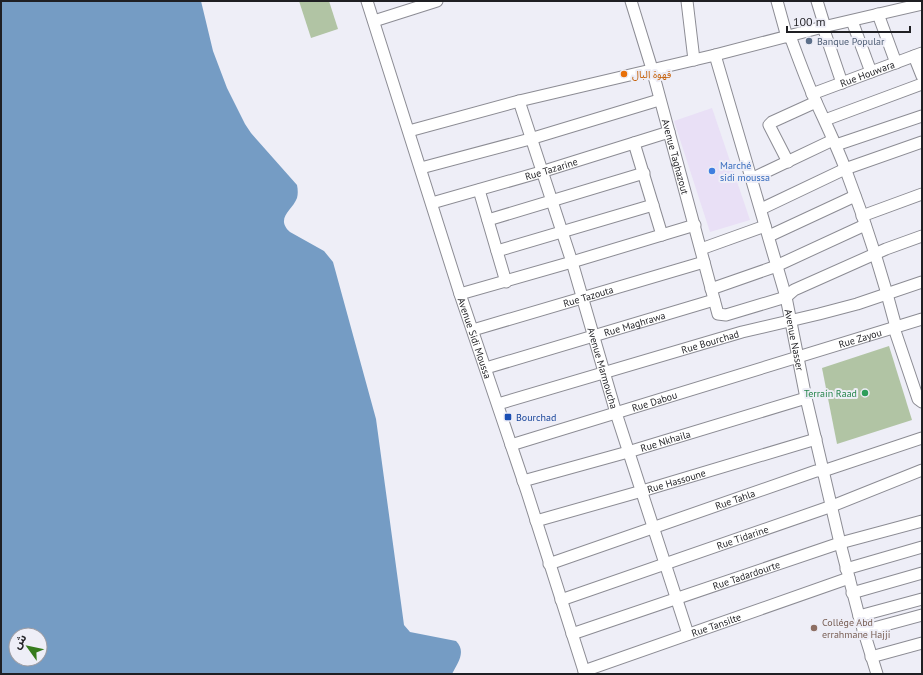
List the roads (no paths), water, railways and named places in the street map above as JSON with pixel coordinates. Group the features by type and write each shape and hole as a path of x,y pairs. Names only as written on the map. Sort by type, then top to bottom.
{"street":[{"name":"Avenue Sidi Moussa","path":"367,1 460,294 498,404 584,672"},
{"path":"374,21 437,1"},
{"name":"Avenue Taghazout","path":"631,1 652,69 659,100 695,225 718,314 726,315 786,297"},
{"path":"686,1 694,60"},
{"path":"777,1 789,36 845,168 864,220 876,254 895,327 918,398 922,402"},
{"path":"817,1 842,83"},
{"path":"409,131 519,101 652,69 715,56 824,27 922,4"},
{"path":"878,14 896,63"},
{"path":"852,21 871,72"},
{"path":"918,54 922,76"},
{"name":"Rue Houwara","path":"788,162 769,125 772,122 842,83 918,54"},
{"name":"Avenue Nasser","path":"715,56 778,265 786,297 806,398 852,593 877,674"},
{"path":"825,120 922,84"},
{"path":"421,168 530,139 659,100"},
{"name":"Avenue Marmoucha","path":"519,101 530,139 572,262 592,335 628,452 688,634"},
{"path":"751,179 834,143 922,116"},
{"name":"Rue Tazarine","path":"432,203 542,172 668,132"},
{"path":"761,209 845,168 922,142"},
{"path":"634,143 662,235"},
{"path":"488,220 644,173"},
{"path":"478,190 506,282"},
{"path":"711,288 778,265 864,220 922,194"},
{"path":"701,249 767,231 855,196"},
{"path":"497,251 653,205"},
{"path":"460,294 506,282 695,225"},
{"path":"786,297 794,290 876,254 922,236"},
{"name":"Rue Tazouta","path":"473,330 704,262"},
{"name":"Rue Bourchad","path":"498,404 742,332 857,304 922,282"},
{"name":"Rue Maghrawa","path":"486,368 592,335 714,300"},
{"name":"Rue Zayou","path":"798,356 922,319"},
{"name":"Rue Dabou","path":"511,444 798,356"},
{"name":"Rue Nkhaila","path":"523,481 628,452 806,398"},
{"name":"Rue Tahla","path":"549,564 816,471 823,471 922,438"},
{"name":"Rue Hassoune","path":"536,521 816,439"},
{"name":"Rue Tidarine","path":"561,600 832,506 922,470"},
{"name":"Rue Tadardourte","path":"572,634 840,543 922,521"},
{"name":"Rue Tansilte","path":"584,672 848,573 922,547"},
{"path":"852,593 922,573"},
{"path":"859,616 922,599"},
{"path":"863,631 922,615"},
{"path":"871,657 922,643"}],"water":[{"path":"1,1 201,1 213,51 227,88 245,124 251,133 297,185 297,198 284,219 286,227 290,232 324,251 333,262 376,419 404,625 410,632 456,641 461,649 461,654 452,674 1,674"}],"place":[{"name":"Banque Popular","path":"809,41"},
{"name":"قهوة البال","path":"624,74"},
{"name":"Marché sidi moussa","path":"712,171"},
{"name":"Terrain Raad","path":"865,393"},
{"name":"Bourchad","path":"508,417"},
{"name":"Collége Abd errahmane Hajji","path":"814,628"}]}
